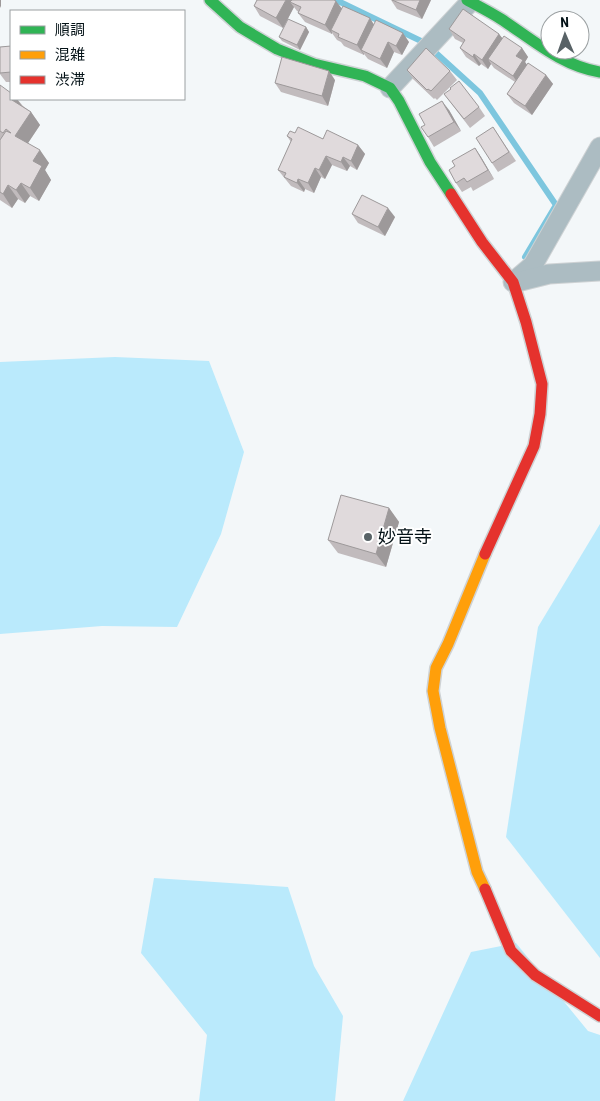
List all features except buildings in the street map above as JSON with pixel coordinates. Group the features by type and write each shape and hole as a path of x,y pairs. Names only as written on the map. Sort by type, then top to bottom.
{"street":[{"path":"210,0 240,26 277,49 314,64 364,76 390,88 399,101 430,162 482,242 513,282 526,322 542,384 540,414 534,446 436,668 433,691 440,728 477,872 512,951 535,975 600,1016"},
{"path":"390,88 469,1 499,18 561,59 583,69 600,72"},
{"path":"513,282 533,265 600,147"},
{"path":"513,282 549,274 600,271"}],"shaded area":[{"path":"115,357 209,361 244,452 221,534 177,627 102,626 0,634 0,362"},
{"path":"600,524 600,958 506,837 538,627"},
{"path":"154,878 288,887 314,966 343,1016 335,1101 199,1101 207,1035 141,953"},
{"path":"516,943 588,1031 600,1035 600,1101 403,1101 471,952"}],"waterway":[{"path":"336,0 421,41"},
{"path":"436,53 480,93 556,205 525,257"}],"traffic: fast":[{"path":"210,0 240,27 277,49 314,64 365,76 390,88 399,101 430,162 451,194"},
{"path":"467,0 501,19 560,58 586,69 600,72"}],"traffic: slow":[{"path":"485,554 448,644 436,668 433,691 440,728 477,872 485,889"}],"traffic: jam":[{"path":"451,194 482,242 513,282 526,322 542,384 540,414 534,446 485,554"},
{"path":"485,889 511,951 535,975 600,1016"}],"place":[{"name":"妙音寺","path":"368,537"}]}
